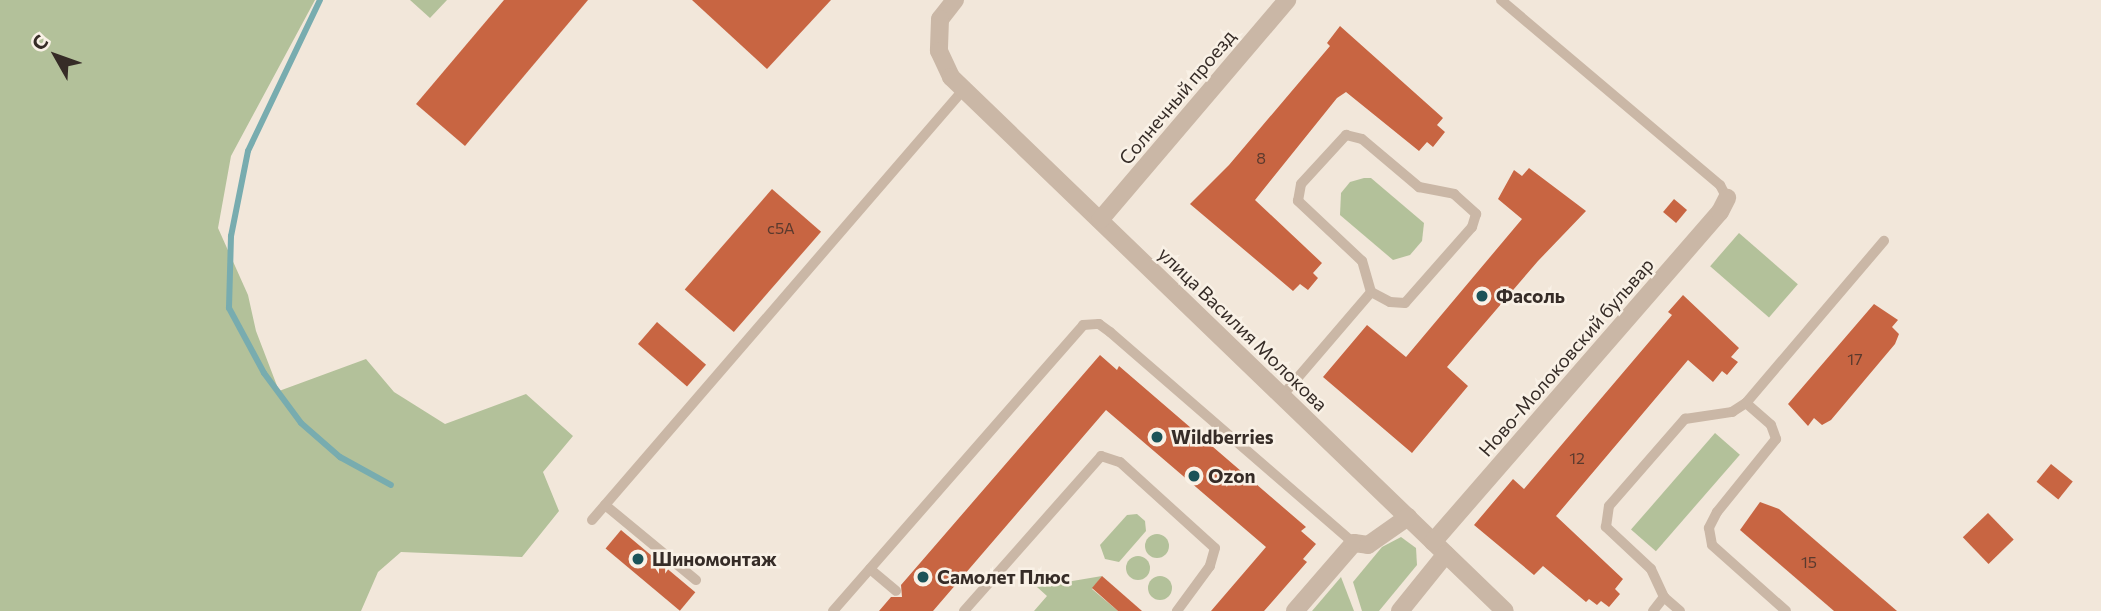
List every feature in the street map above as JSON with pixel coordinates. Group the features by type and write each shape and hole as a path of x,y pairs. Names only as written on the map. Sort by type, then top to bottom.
{"street":[{"path":"955,0 940,19 939,51 957,83"},
{"name":"Солнечный проезд","path":"1100,220 1287,0"},
{"name":"улица Василия Молокова","path":"957,83 1505,611"},
{"name":"Ново-Молоковский бульвар","path":"1399,611 1440,548 1720,212 1727,198"},
{"path":"1295,611 1354,543 1368,545 1408,517"}],"lane":[{"path":"1501,0 1720,186 1727,198"},
{"path":"592,520 957,83"},
{"path":"1346,135 1362,139 1419,187 1454,194 1476,214 1472,227 1405,303 1390,302 1371,292 1362,261 1298,201 1301,184 1346,135"},
{"path":"1680,611 1664,597 1651,569 1612,534 1604,518 1685,419 1732,412 1746,403 1884,241"},
{"path":"1282,396 1371,292"},
{"path":"833,611 1083,325 1099,324 1110,332 1354,543"},
{"path":"1746,403 1771,425 1776,439 1717,512 1709,528 1712,545 1786,611"},
{"path":"964,611 1101,456 1119,462 1215,548 1210,566 1177,611"},
{"path":"606,505 696,580"},
{"path":"870,569 896,591"},
{"path":"1653,611 1664,597"}],"green space":[{"path":"0,0 315,0 231,156 218,228 248,295 256,331 279,391 366,359 394,392 445,424 526,394 573,436 543,472 559,511 522,557 401,552 378,572 361,611 0,611"},
{"path":"410,0 447,0 430,18"},
{"path":"1371,178 1424,223 1422,241 1410,255 1393,260 1340,215 1341,193 1350,182"},
{"path":"1739,233 1798,284 1769,317 1710,266"},
{"path":"1715,433 1740,455 1656,551 1631,530"},
{"path":"1137,514 1145,521 1146,531 1119,562 1105,559 1100,545 1127,515"},
{"path":"1157,534 1166,537 1169,546 1166,555 1157,558 1148,555 1145,546 1148,537"},
{"path":"1401,537 1416,548 1417,565 1379,611 1362,611 1353,582 1382,547"},
{"path":"1138,556 1147,559 1150,568 1147,577 1138,580 1129,577 1126,568 1129,559"},
{"path":"1102,576 1092,589 1118,611 1034,611 1047,596 1037,587"},
{"path":"1160,576 1169,579 1172,588 1169,597 1160,600 1151,597 1148,588 1151,579"},
{"path":"1341,577 1354,611 1312,611"}],"building":[{"path":"504,0 588,0 465,146 416,104"},
{"path":"692,0 831,0 767,69"},
{"path":"1340,26 1443,118 1437,125 1445,132 1433,147 1427,142 1419,151 1346,92 1337,98 1255,200 1322,263 1313,273 1318,278 1308,290 1300,284 1293,291 1190,204 1229,165 1330,46 1327,43"},
{"path":"1529,168 1586,211 1538,261 1447,367 1468,386 1412,453 1323,377 1367,325 1406,357 1522,219 1498,199 1514,170 1522,176"},
{"path":"772,189 821,232 734,332 685,289"},
{"path":"1674,199 1687,210 1676,223 1663,212"},
{"path":"1683,295 1739,348 1731,357 1738,362 1727,375 1722,371 1713,382 1688,360 1556,516 1623,579 1615,589 1620,594 1609,607 1601,601 1597,605 1589,599 1586,602 1543,566 1534,575 1474,525 1513,479 1524,489 1672,315 1668,312"},
{"path":"1874,304 1898,320 1892,327 1899,334 1895,344 1831,420 1822,425 1814,418 1808,426 1788,404"},
{"path":"657,322 706,365 687,387 638,344"},
{"path":"1100,355 1117,370 1119,366 1306,527 1301,531 1316,544 1303,559 1307,562 1264,611 1211,611 1266,547 1106,410 933,611 879,611 891,597 902,597 901,585"},
{"path":"2051,464 2073,482 2058,499 2037,482"},
{"path":"1760,502 1779,509 1897,611 1834,611 1740,530"},
{"path":"1988,513 2014,540 1989,564 1963,537"},
{"path":"621,530 695,592 680,611 606,548"},
{"path":"1102,576 1142,611 1118,611 1092,588"}],"waterway":[{"path":"320,0 248,151 231,236 229,308 264,373 301,423 340,457 391,485"}],"place":[{"name":"Фасоль","path":"1482,296"},
{"name":"Wildberries","path":"1157,437"},
{"name":"Ozon","path":"1194,476"},
{"name":"Шиномонтаж","path":"638,559"},
{"name":"Самолет Плюс","path":"923,577"}]}
